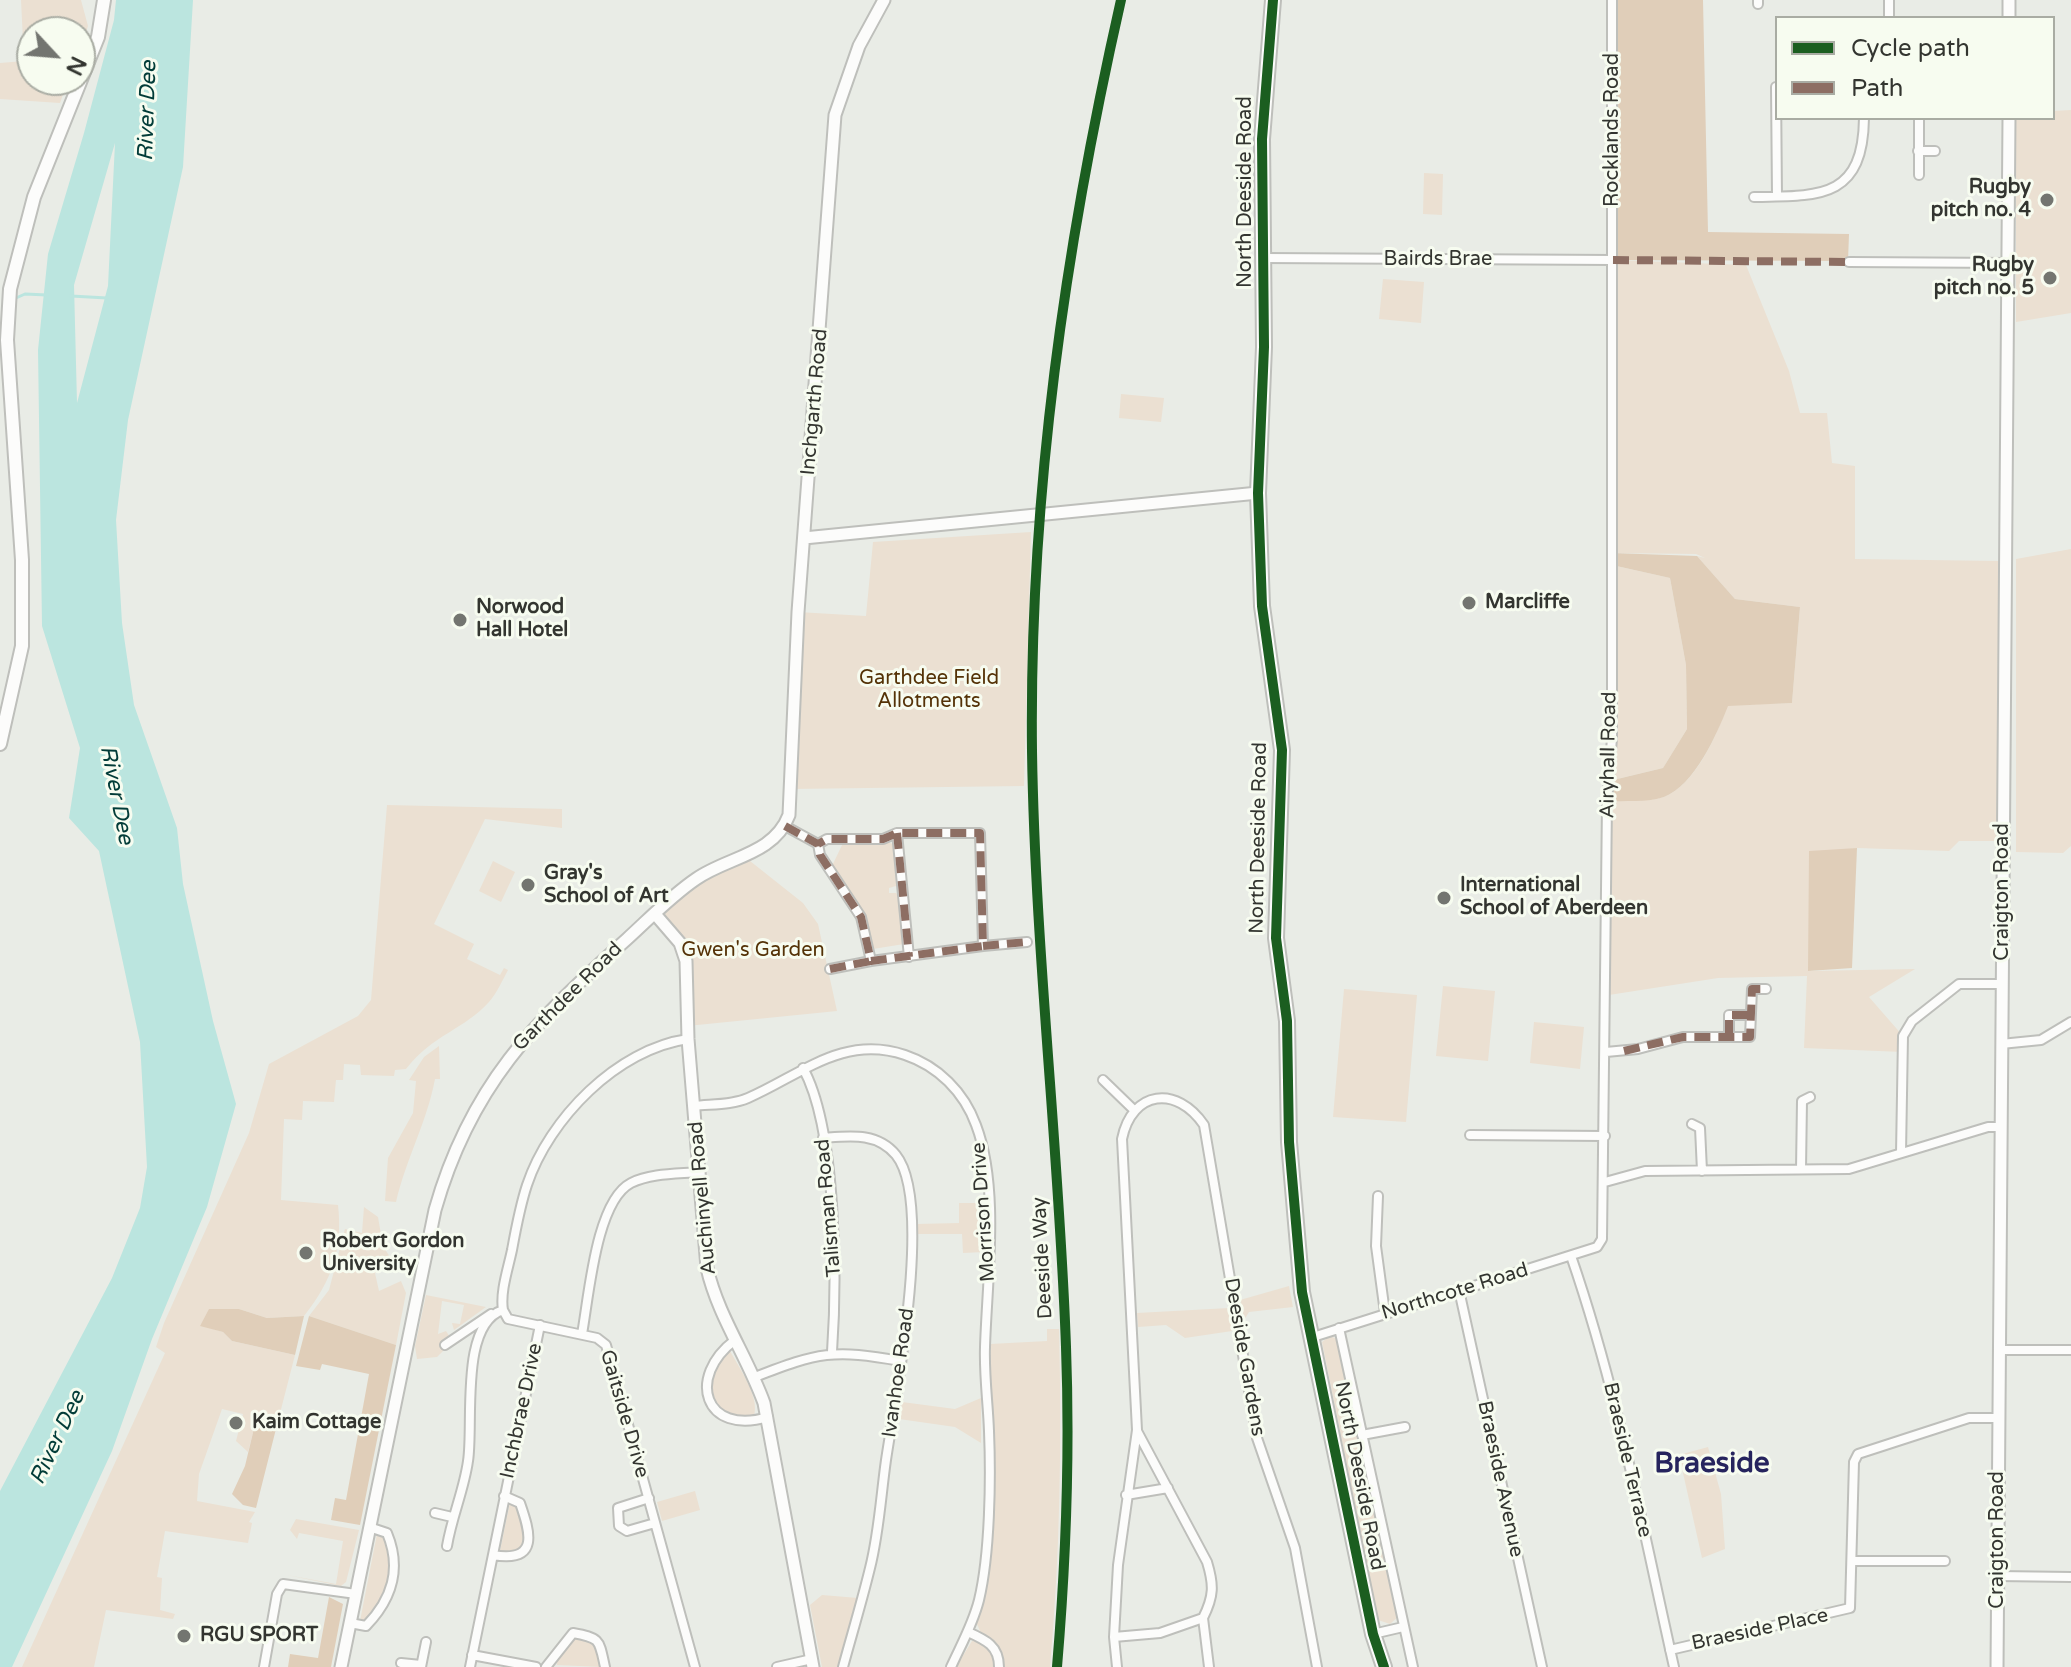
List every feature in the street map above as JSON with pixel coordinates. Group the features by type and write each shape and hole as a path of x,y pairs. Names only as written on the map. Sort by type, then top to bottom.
{"main road":[{"path":"0,744 22,646 22,560 7,340 10,289 34,197 98,37 104,0"},
{"name":"North Deeside Road","path":"1273,0 1262,139 1264,258 1258,493 1262,606 1282,750 1276,938 1287,1021 1286,1078 1295,1240 1373,1634 1384,1667"}],"street":[{"name":"Inchgarth Road","path":"787,820 835,115 859,46 884,0"},
{"name":"Rocklands Road","path":"1612,0 1613,260"},
{"path":"1777,120 1777,196"},
{"path":"1754,197 1824,194 1842,184 1860,157 1864,120"},
{"path":"1919,120 1919,175"},
{"name":"Craigton Road","path":"1997,1667 2009,120"},
{"path":"1918,151 1935,151"},
{"name":"Bairds Brae","path":"1264,258 1613,260"},
{"name":"Airyhall Road","path":"1597,1247 1602,1239 1605,1182 1607,802 1612,738 1613,260"},
{"path":"1849,262 2009,263"},
{"path":"804,538 1258,493"},
{"path":"787,820 818,844 820,855 861,917 871,961"},
{"name":"Garthdee Road","path":"341,1667 435,1210 465,1129 496,1072 531,1030 697,877 745,857 787,820"},
{"path":"818,844 827,839 883,839 897,833 980,833 983,946"},
{"path":"897,833 909,957"},
{"name":"Auchinyell Road","path":"655,914 684,951 707,1268 714,1296 755,1377 768,1417 812,1663"},
{"path":"830,969 1027,942"},
{"path":"1901,1153 1903,1036 1912,1021 1959,984 2002,984"},
{"path":"1606,1052 1638,1049 1683,1037 1750,1037 1752,989 1766,989"},
{"path":"1729,1036 1729,1015 1750,1015"},
{"path":"2001,1044 2041,1040 2071,1022"},
{"path":"445,1345 503,1310 528,1183 551,1137 578,1104 628,1062 649,1049 688,1039"},
{"name":"Morrison Drive","path":"694,1106 747,1099 824,1057 854,1049 907,1055 951,1084 962,1098 981,1140 991,1265 985,1346 989,1475 981,1589 968,1632 951,1667"},
{"name":"Talisman Road","path":"803,1068 815,1090 823,1138 835,1271 832,1352"},
{"path":"1103,1080 1134,1110 1125,1123 1122,1139 1137,1430 1126,1495 1114,1637 1117,1667"},
{"path":"1801,1169 1802,1099"},
{"name":"Deeside Gardens","path":"1134,1110 1148,1100 1180,1101 1194,1111 1204,1125 1257,1438 1291,1533 1317,1667"},
{"path":"1700,1125 1702,1171"},
{"path":"1605,1182 1645,1171 1849,1169 1988,1127 2001,1127"},
{"path":"1470,1135 1605,1136"},
{"name":"Ivanhoe Road","path":"823,1138 862,1136 874,1139 893,1152 904,1169 909,1202 912,1281 871,1565 843,1667"},
{"path":"582,1334 599,1244 615,1196 643,1178 699,1172"},
{"path":"1378,1196 1376,1246 1385,1313"},
{"name":"Northcote Road","path":"1313,1337 1597,1247"},
{"name":"Braeside Terrace","path":"1571,1256 1591,1315 1617,1414 1674,1667"},
{"name":"Braeside Avenue","path":"1459,1290 1542,1667"},
{"name":"Gaitside Drive","path":"503,1310 508,1319 603,1341 610,1352 695,1667"},
{"path":"447,1546 469,1459 474,1356 483,1326 492,1314"},
{"name":"Inchbrae Drive","path":"470,1667 540,1325"},
{"name":"North Deeside Road","path":"1339,1328 1413,1667"},
{"path":"735,1340 711,1364 706,1380 710,1401 724,1416 740,1422 768,1417"},
{"path":"1999,1350 2071,1350"},
{"path":"755,1377 811,1356 832,1352 901,1361"},
{"name":"Braeside Place","path":"1670,1650 1843,1612 1853,1600 1854,1462 1858,1454 1969,1418 1999,1418"},
{"name":"North Deeside Road","path":"1362,1435 1405,1427"},
{"path":"1137,1430 1207,1562 1214,1584 1213,1599 1203,1618 1209,1667"},
{"path":"1126,1495 1168,1488"},
{"name":"Inchbrae Drive","path":"493,1555 503,1557 524,1550 531,1536 520,1503 504,1496"},
{"name":"Gaitside Drive","path":"649,1498 618,1508 619,1526 627,1531 655,1523"},
{"path":"435,1513 452,1517"},
{"path":"350,1623 366,1626 387,1602 396,1554 387,1533 369,1527"},
{"path":"1854,1561 1945,1561"},
{"path":"1998,1576 2071,1577"},
{"path":"264,1667 277,1594 283,1584 356,1594"},
{"path":"1114,1637 1160,1633 1203,1618"},
{"path":"1373,1634 1403,1627"},
{"path":"968,1632 993,1645 998,1654 999,1667"},
{"path":"546,1667 573,1633 599,1641 605,1667"},
{"path":"401,1663 421,1666 426,1642"},
{"path":"472,1655 536,1667"},
{"path":"777,1667 812,1663"}],"green space":[{"path":"21,0 81,0 85,16 22,16"},
{"path":"16,62 16,96 62,96 60,103 0,99 0,63"},
{"path":"2071,110 2071,313 2016,322 2016,167 2009,167 2009,120 2055,120 2055,111"},
{"path":"1424,173 1443,174 1442,215 1423,214"},
{"path":"1613,260 1746,265 1789,371 1800,413 1827,413 1832,463 1855,466 1855,559 1999,561 1997,841 1959,841 1949,851 1857,848 1838,851 1808,971 1915,969 1869,997 1903,1036 1903,1052 1804,1048 1807,976 1718,978 1609,995 1607,802 1658,799 1675,791 1686,782 1704,757 1727,705 1792,703 1800,607 1735,599 1697,556 1705,558 1696,554 1612,553"},
{"path":"1383,279 1424,282 1421,323 1379,319"},
{"path":"1121,394 1164,398 1161,422 1119,418"},
{"name":"Garthdee Field Allotments","path":"1031,532 1024,786 790,789 798,612 866,616 873,542"},
{"path":"2071,549 2071,846 2063,853 2016,852 2016,559"},
{"path":"1612,565 1670,578 1686,665 1687,729 1663,768 1609,781"},
{"path":"387,805 562,809 562,828 485,819 434,924 474,944 467,959 500,975 504,968 508,970 489,1002 427,1048 406,1069 395,1070 394,1076 361,1075 360,1065 344,1064 343,1080 336,1080 334,1102 303,1101 302,1120 284,1119 281,1200 338,1205 339,1236 328,1277 304,1316 267,1318 239,1309 200,1325 223,1332 232,1341 295,1355 278,1421 257,1417 248,1452 236,1441 243,1414 222,1409 199,1474 197,1501 255,1512 249,1522 252,1523 248,1543 165,1531 157,1577 162,1578 160,1610 175,1614 173,1619 106,1610 94,1667 22,1667 165,1353 156,1347 164,1323 249,1133 269,1064 358,1016 371,1000"},
{"path":"843,843 891,843 895,847 896,886 889,888 889,893 896,893 901,899 904,944 873,949 861,913 832,866"},
{"name":"Gwen's Garden","path":"745,857 803,903 818,924 837,1011 687,1026 686,961 655,914 680,892"},
{"path":"493,861 515,872 501,902 479,891"},
{"path":"1443,986 1495,991 1488,1061 1436,1056"},
{"path":"1344,989 1417,995 1406,1122 1333,1117"},
{"path":"1534,1022 1584,1027 1580,1069 1530,1063"},
{"path":"439,1046 440,1079 435,1079 396,1202 385,1201 388,1158 413,1113 416,1081 409,1080 424,1057"},
{"path":"959,1203 981,1203 984,1252 963,1253 962,1234 917,1234 916,1224 959,1223"},
{"path":"364,1207 378,1217 383,1246 395,1265 375,1273 379,1291 401,1281 406,1293 396,1345 309,1316 329,1290 345,1229 362,1233"},
{"path":"1289,1286 1293,1307 1249,1312 1244,1320 1240,1300"},
{"path":"426,1295 486,1307 454,1330 452,1323 460,1324 464,1305 442,1301 438,1334 446,1331 450,1337 442,1342 446,1348 437,1357 417,1359 415,1346"},
{"path":"1229,1308 1232,1331 1185,1338 1166,1325 1138,1327 1137,1313"},
{"path":"1047,1329 1059,1329 1060,1414 1058,1541 1050,1667 1002,1667 1000,1649 981,1633 976,1622 983,1599 994,1474 990,1344 1047,1341"},
{"path":"1330,1336 1337,1339 1399,1616 1390,1624 1378,1620 1322,1342"},
{"path":"730,1351 751,1391 754,1416 732,1416 718,1406 714,1398 713,1367"},
{"path":"981,1398 981,1443 955,1427 899,1419 902,1402 955,1409"},
{"path":"1708,1447 1721,1494 1725,1549 1702,1558 1679,1455"},
{"path":"695,1491 700,1510 662,1521 657,1502"},
{"path":"510,1502 517,1505 526,1533 523,1547 506,1553 500,1551"},
{"path":"296,1519 359,1530 346,1582 341,1586 287,1575 336,1584 343,1541 299,1533 297,1539 290,1530"},
{"path":"377,1534 384,1536 394,1555 382,1604 366,1621 360,1621"},
{"path":"822,1595 858,1598 839,1667 822,1667 810,1605"},
{"path":"575,1638 597,1645 602,1667 557,1665 556,1659"},
{"path":"972,1641 990,1647 995,1667 956,1667"}],"shaded area":[{"path":"1612,0 1703,0 1708,232 1849,234 1848,261 1613,260"},
{"path":"1612,553 1697,556 1735,599 1800,607 1792,703 1728,706 1711,744 1686,782 1658,799 1607,802 1609,781 1663,768 1687,729 1686,665 1670,578 1612,565"},
{"path":"1857,848 1852,968 1808,971 1809,851"},
{"path":"209,1309 239,1309 267,1318 304,1316 295,1355 232,1341 223,1332 200,1326"},
{"path":"309,1316 396,1345 360,1525 331,1520 335,1498 346,1500 369,1374 322,1364 320,1370 296,1366"},
{"path":"257,1416 278,1421 256,1508 243,1505 232,1494 245,1466"},
{"path":"329,1597 343,1604 331,1667 288,1667 290,1654 318,1658"}],"water":[{"name":"River Dee","path":"116,0 193,0 183,167 128,420 116,520 122,623 134,705 177,828 183,884 213,1021 236,1104 207,1207 152,1339 112,1451 12,1667 0,1667 0,1491 112,1278 140,1208 147,1167 140,1042 99,851 69,818 80,748 42,626 38,350 48,254 114,20","holes":["115,143 108,286 77,403 74,285"]}],"waterway":[{"path":"16,298 25,294 47,295"},
{"path":"71,296 107,298"}],"marked path":[{"path":"1613,260 1849,262"},
{"path":"785,826 818,844 820,855 861,917 871,961 983,946 980,833 897,833 883,839 827,839 818,844"},
{"path":"897,833 909,957"},
{"path":"983,946 1027,942"},
{"path":"830,969 871,961"},
{"path":"1624,1051 1683,1037 1750,1037 1752,989 1766,989"},
{"path":"1729,1036 1729,1015 1750,1015"}],"cycle path":[{"name":"Deeside Way","path":"1057,1667 1068,1427 1063,1272 1034,826 1033,656 1037,561 1054,373 1083,186 1121,0"},
{"path":"1273,0 1262,139 1264,347 1258,493 1262,606 1282,750 1276,938 1287,1021 1289,1142 1302,1292 1373,1634 1384,1667"}],"place":[{"name":"Rugby pitch no. 4","path":"2047,200"},
{"name":"Rugby pitch no. 5","path":"2050,278"},
{"name":"Marcliffe","path":"1469,603"},
{"name":"Norwood Hall Hotel","path":"460,620"},
{"name":"Gray's School of Art","path":"528,885"},
{"name":"International School of Aberdeen","path":"1444,898"},
{"name":"Robert Gordon University","path":"306,1253"},
{"name":"Kaim Cottage","path":"236,1423"},
{"name":"RGU SPORT","path":"184,1636"}],"district":[{"name":"Braeside","path":"1712,1465"}]}
